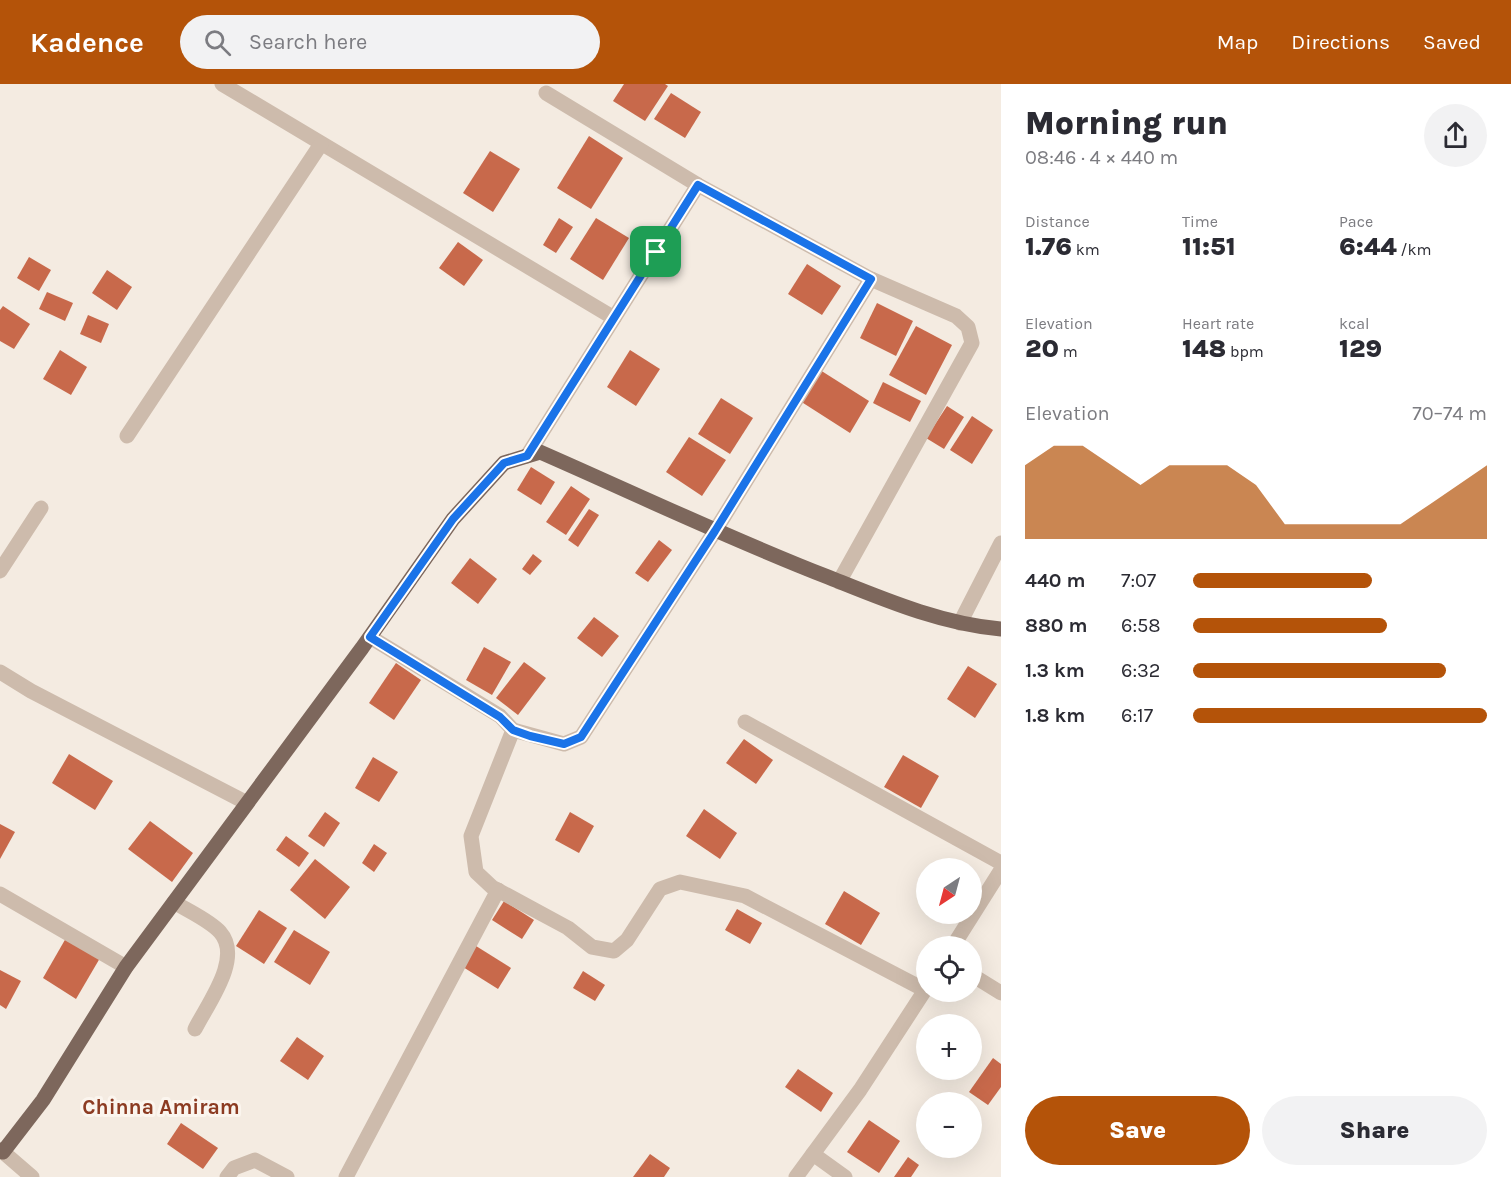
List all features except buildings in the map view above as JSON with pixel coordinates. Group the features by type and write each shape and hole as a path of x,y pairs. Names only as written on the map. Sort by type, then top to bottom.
{"main road":[{"path":"1,1151 43,1100 126,967 370,637 453,519 504,463 540,452 715,531 839,582 960,623 1001,629"}],"street":[{"path":"222,84 614,318"},
{"path":"546,93 698,185 871,279 956,316 968,327 972,344 839,582"},
{"path":"128,436 321,144"},
{"path":"527,456 698,185"},
{"path":"370,637 500,717 513,730 564,744 581,737 715,531 871,279"},
{"path":"0,571 41,508"},
{"path":"960,623 1001,543"},
{"path":"0,672 31,691 247,803"},
{"path":"745,722 1001,863"},
{"path":"513,730 471,836 476,872 498,890 568,928 592,947 614,951 627,940 660,889 680,882 708,886 745,896 916,983"},
{"path":"959,936 1001,870"},
{"path":"346,1177 498,890"},
{"path":"0,894 126,967"},
{"path":"174,902 219,930 228,943 230,960 195,1029"},
{"path":"982,981 1001,993"},
{"path":"796,1177 860,1090 917,1002"},
{"path":"1,1151 32,1177"},
{"path":"813,1154 845,1177"},
{"path":"227,1177 234,1168 255,1160 287,1177"}],"district":[{"name":"Chinna Amiram","path":"161,1107"}],"route":[{"path":"698,185 871,279 715,531 581,737 564,744 513,730 500,717 370,637 453,519 504,463 527,456 656,252 698,185"}]}
